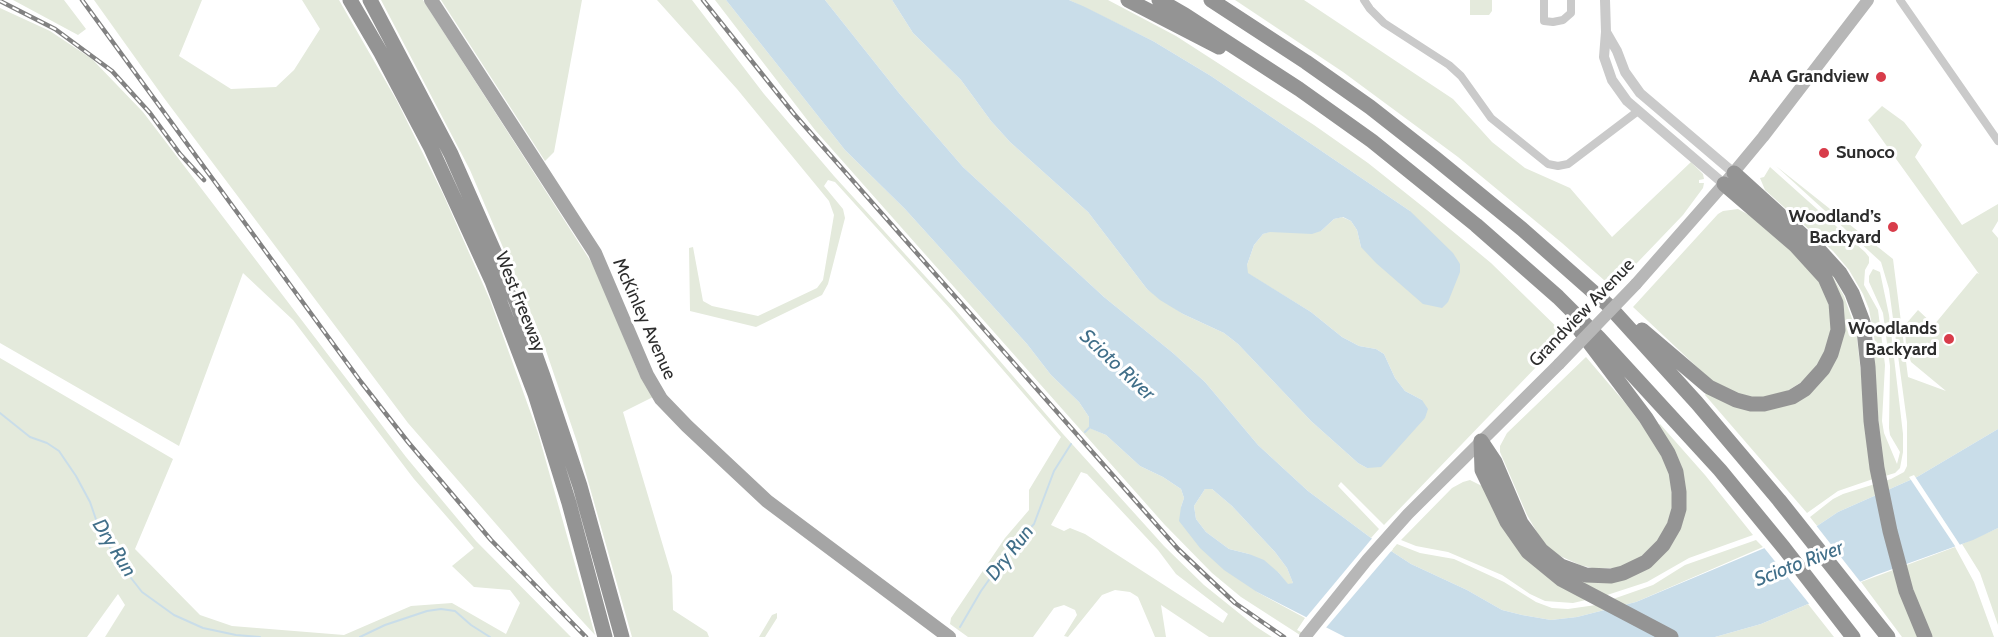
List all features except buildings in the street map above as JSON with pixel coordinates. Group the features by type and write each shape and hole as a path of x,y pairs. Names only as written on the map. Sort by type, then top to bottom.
{"highway":[{"name":"West Freeway","path":"350,0 431,148 492,281 535,394 569,503 605,637"},
{"name":"West Freeway","path":"370,0 451,154 516,301 580,486 621,631"},
{"path":"1128,0 1299,89"},
{"path":"1159,0 1299,89 1372,141 1509,253 1558,297 1676,420 1784,548 1848,631"},
{"path":"1211,0 1306,62 1379,115 1522,229 1608,305 1648,334 1709,387 1736,400 1751,404 1779,401 1792,397 1824,369 1838,330 1837,309 1825,278 1729,178"},
{"path":"1729,178 1820,251 1840,273 1851,293 1863,322 1868,366 1870,421 1890,531 1906,591 1925,637"},
{"path":"1481,441 1495,462 1521,523 1541,550 1561,566 1586,575 1611,576 1623,573 1646,562 1669,536 1678,509 1679,492 1676,472 1668,453 1646,418 1587,341 1558,297"},
{"path":"1608,305 1697,403 1779,500 1888,637"},
{"path":"1481,441 1482,470 1516,536 1528,552 1561,579 1579,590 1671,637"}],"main road":[{"name":"McKinley Avenue","path":"431,0 595,253 647,375 662,399 687,426 774,507 949,637"},
{"name":"Grandview Avenue","path":"1305,637 1367,560 1408,514 1636,284 1729,178 1795,97 1868,0"}],"street":[{"path":"1364,0 1384,23 1449,65 1465,81 1491,118 1548,164 1558,166 1568,164 1638,111"},
{"path":"1545,0 1544,21 1553,22 1563,20 1571,13 1571,0"},
{"path":"1605,0 1604,57 1609,74 1618,91 1638,111 1729,178"},
{"path":"1900,0 1998,141"},
{"path":"1606,32 1625,72 1640,93 1729,178"}],"shaded area":[{"path":"13,0 64,0 86,29 78,35"},
{"path":"94,0 202,0 179,56 231,89 276,87 294,70 320,29 302,0 339,0 397,101 443,194 490,300 538,433 595,635 408,423 164,98"},
{"path":"381,0 423,0 595,268 639,374 653,397 623,412 672,576 673,610 707,632 709,637 632,637 577,442 542,339 470,170"},
{"path":"441,0 582,0 554,152 545,161"},
{"path":"657,0 692,0 764,94 834,176 1164,546 1204,585 1272,637 1209,637 1161,605 1166,637 1155,637 1138,597 1130,592 1115,590 1102,595 1068,637 1064,636 1077,615 1075,610 1064,605 1054,608 1033,637 968,637 950,624 951,618 1005,538 1029,510 1029,490 1061,437 952,311 835,182 828,180 824,186 843,209 845,218 828,284 822,295 756,327 690,311 689,248 693,247 703,301 712,306 758,316 817,288 823,280 834,215 829,201 737,89","holes":["1081,472 1087,474 1158,550 1176,574 1228,614 1223,623 1085,534 1070,528 1064,531 1051,525"]},
{"path":"715,0 726,0 845,150 905,209 1027,344 1051,375 1079,402 1089,417 1090,428 1106,435 1140,466 1181,489 1184,498 1181,507 1257,592 1305,618 1297,630 1311,637 1303,637 1241,597 1212,573 1164,524 815,130"},
{"path":"825,0 892,0 913,33 961,80 991,121 1010,142 1088,212 1147,289 1183,314 1224,333 1238,344 1311,421 1358,463 1367,468 1422,400 1405,391 1395,378 1384,354 1376,349 1359,346 1342,337 1311,312 1247,273 1247,265 1254,245 1263,234 1269,232 1321,231 1334,219 1342,217 1351,221 1357,230 1361,247 1410,211 1211,76 1153,41 1069,0 1108,0 1176,36 1314,125 1368,163 1491,263 1566,336 1384,525 1341,482 1338,486 1379,529 1371,538 1308,491 1258,445 1205,382 1104,297 963,167 899,93"},
{"path":"1235,0 1304,0 1453,99 1492,142 1525,168 1570,188 1612,237 1691,162 1703,174 1704,179 1699,180 1699,183 1704,183 1703,188 1683,215 1613,288 1458,157 1343,72"},
{"path":"1470,0 1492,0 1492,11 1489,15 1470,15"},
{"path":"0,8 50,31 92,59 143,112 406,457 476,541 571,637 105,637 125,605 118,594 87,637 0,637 0,358 173,459 135,549 200,615 232,626 344,635 411,606 452,603 506,634 520,603 510,590 474,587 452,566 474,548 414,479 293,320 243,273 179,446 0,343"},
{"path":"1882,106 1904,122 1922,145 1915,157 1962,225 1998,204 1998,221 1992,231 1998,238 1998,429 1917,477 1838,512 1817,526 1810,517 1833,499 1891,479 1904,472 1907,466 1907,422 1889,289 1881,262 1776,166 1893,259 1908,377 1946,391 1911,362 1906,347 1905,325 1918,310 1934,325 1977,273 1979,274 1868,120"},
{"path":"1770,167 1869,257 1864,285 1878,310 1885,365 1882,421 1884,433 1897,464 1900,452 1890,435 1889,428 1890,366 1883,313 1869,282 1873,269 1880,272 1889,315 1903,434 1900,468 1895,473 1885,476 1882,461 1875,383 1875,342 1869,309 1863,294 1849,270 1833,251 1765,190 1760,178 1764,177"},
{"path":"1738,209 1751,216 1811,270 1826,292 1832,319 1829,347 1808,378 1784,393 1760,399 1746,397 1712,381 1633,307 1718,214"},
{"path":"1832,275 1844,296 1856,330 1873,479 1838,491 1807,513 1705,395 1707,392 1775,407 1835,359"},
{"path":"1586,357 1653,440 1670,470 1673,508 1661,539 1642,557 1618,568 1592,568 1580,565 1558,555 1549,548 1527,515 1500,452 1500,446 1507,433"},
{"path":"1660,424 1753,535 1689,558 1647,582 1604,596 1553,565 1619,578 1682,517 1657,426"},
{"path":"1470,480 1482,486 1586,600 1573,603 1545,601 1502,575 1448,552 1416,546 1401,540 1452,488"},
{"path":"1205,489 1212,489 1232,506 1275,552 1287,568 1293,583 1288,585 1279,573 1249,554 1229,549 1206,532 1196,519 1194,506"},
{"path":"1998,528 1998,625 1980,573 1962,544"},
{"path":"1756,540 1763,547 1636,602 1577,617 1551,620 1502,610 1467,590 1411,564 1391,551 1397,544 1420,553 1454,559 1504,582 1536,602 1552,608 1568,609 1596,605 1653,585 1685,565"},
{"path":"1955,547 1974,582 1994,637 1902,637 1861,582"},
{"path":"1808,604 1834,637 1715,637 1761,624"},
{"path":"777,613 777,618 765,637 759,637 772,615"}],"water":[{"name":"Scioto River","path":"726,0 825,0 899,93 963,167 1104,297 1205,382 1258,445 1308,491 1371,538 1411,564 1467,590 1502,610 1551,620 1577,617 1636,602 1817,526 1838,512 1917,477 1998,429 1998,528 1973,540 1876,575 1761,624 1715,637 1345,637 1257,592 1224,570 1200,548 1179,521 1184,498 1181,489 1140,466 1106,435 1089,428 1089,417 1079,402 1051,375 1027,344 905,209 845,150","holes":["1205,489 1212,489 1232,506 1275,552 1287,568 1293,583 1288,584 1264,560 1229,549 1206,532 1196,519 1194,506"]},
{"path":"892,0 1069,0 1153,41 1211,76 1410,211 1453,253 1460,264 1460,272 1448,302 1442,308 1423,304 1376,263 1361,247 1357,230 1351,221 1343,217 1334,219 1321,231 1312,234 1270,232 1263,234 1254,245 1247,265 1248,273 1311,312 1342,337 1359,346 1376,349 1384,354 1395,378 1405,391 1422,400 1428,409 1425,418 1381,467 1367,468 1358,463 1311,421 1238,344 1224,333 1183,314 1147,289 1088,212 1010,142 991,121 961,80 913,33"}],"pier":[{"path":"1914,475 1962,548 1957,549 1909,477"},
{"path":"1815,524 1862,584 1811,606 1761,544"},
{"path":"1374,536 1393,549 1324,630 1304,620"}],"waterway":[{"name":"Dry Run","path":"0,413 30,437 47,443 59,451 90,502 100,531 120,564 142,592 174,615 203,628 260,637"},
{"name":"Dry Run","path":"1085,432 1091,426"},
{"name":"Dry Run","path":"960,627 981,591 1013,546 1034,524 1054,471 1071,444"},
{"name":"Dry Run","path":"360,637 385,625 427,611 441,609 455,611 490,637"}],"railway":[{"path":"82,0 361,382 408,442 491,540 586,637"},
{"path":"703,0 794,114 1178,549 1235,603 1284,637"},
{"path":"0,1 55,29 112,71 150,113 180,154 204,180"}],"place":[{"name":"AAA Grandview","path":"1881,77"},
{"name":"Sunoco","path":"1824,153"},
{"name":"Woodland’s Backyard","path":"1893,227"},
{"name":"Woodlands Backyard","path":"1949,339"}]}
